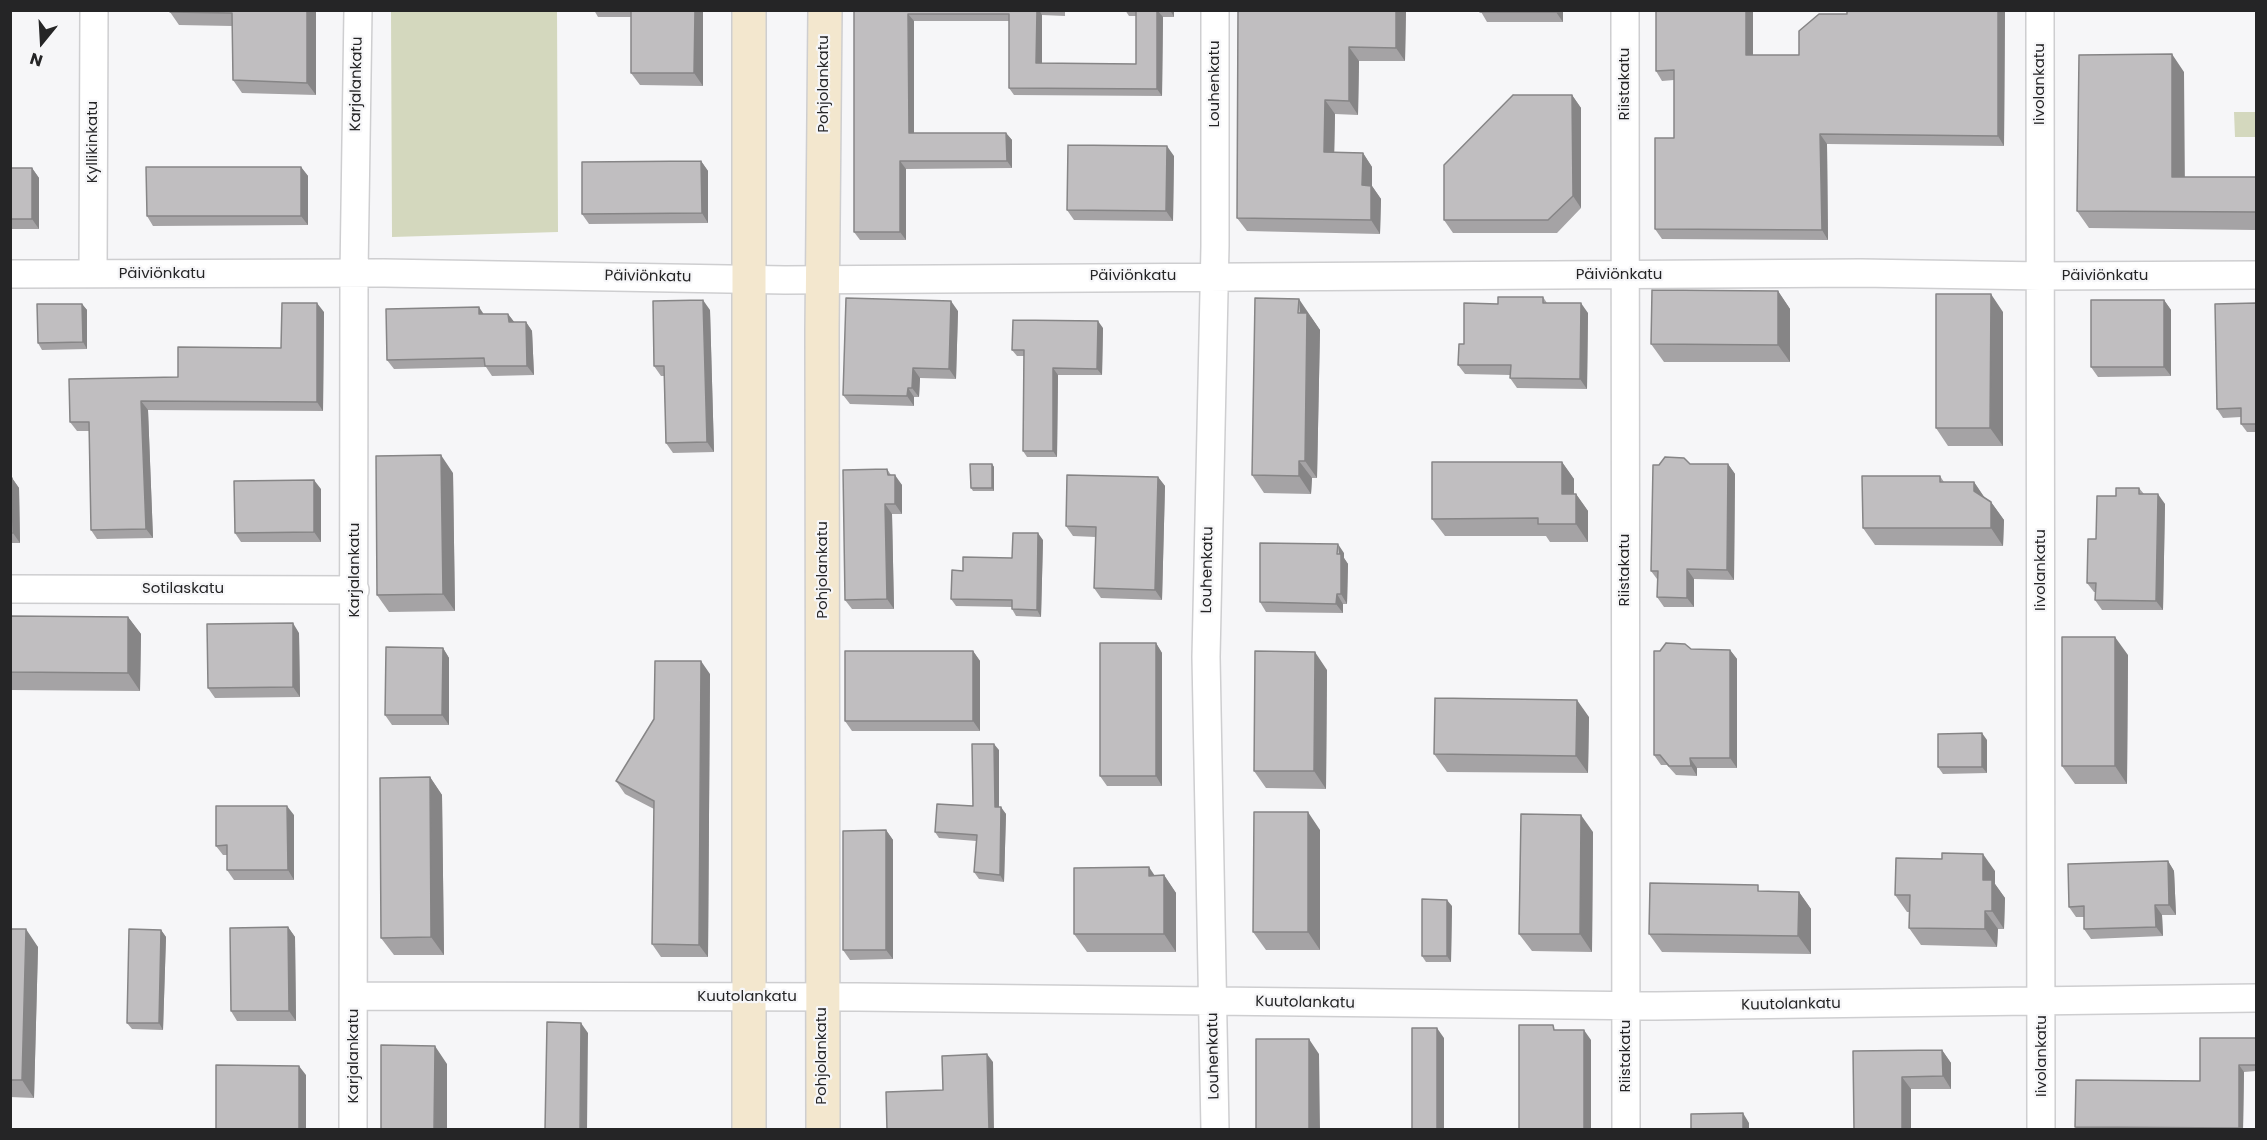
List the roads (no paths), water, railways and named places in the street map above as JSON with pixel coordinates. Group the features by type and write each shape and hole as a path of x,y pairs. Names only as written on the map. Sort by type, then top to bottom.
{"main road":[{"path":"749,10 749,1130"},
{"name":"Pohjolankatu","path":"823,1130 825,10"}],"street":[{"name":"Kyllikinkatu","path":"93,274 94,10"},
{"name":"Karjalankatu","path":"353,1130 354,273 358,10"},
{"name":"Louhenkatu","path":"1215,10 1214,276 1206,657 1215,1130"},
{"name":"Riistakatu","path":"1625,10 1626,1130"},
{"name":"Iivolankatu","path":"2040,10 2042,1130"},
{"name":"Päiviönkatu","path":"10,274 354,273 823,279 1861,273 2041,276 2256,275"},
{"name":"Sotilaskatu","path":"10,590 355,590"},
{"name":"Kuutolankatu","path":"354,996 822,997 1626,1006 2256,998"}]}
